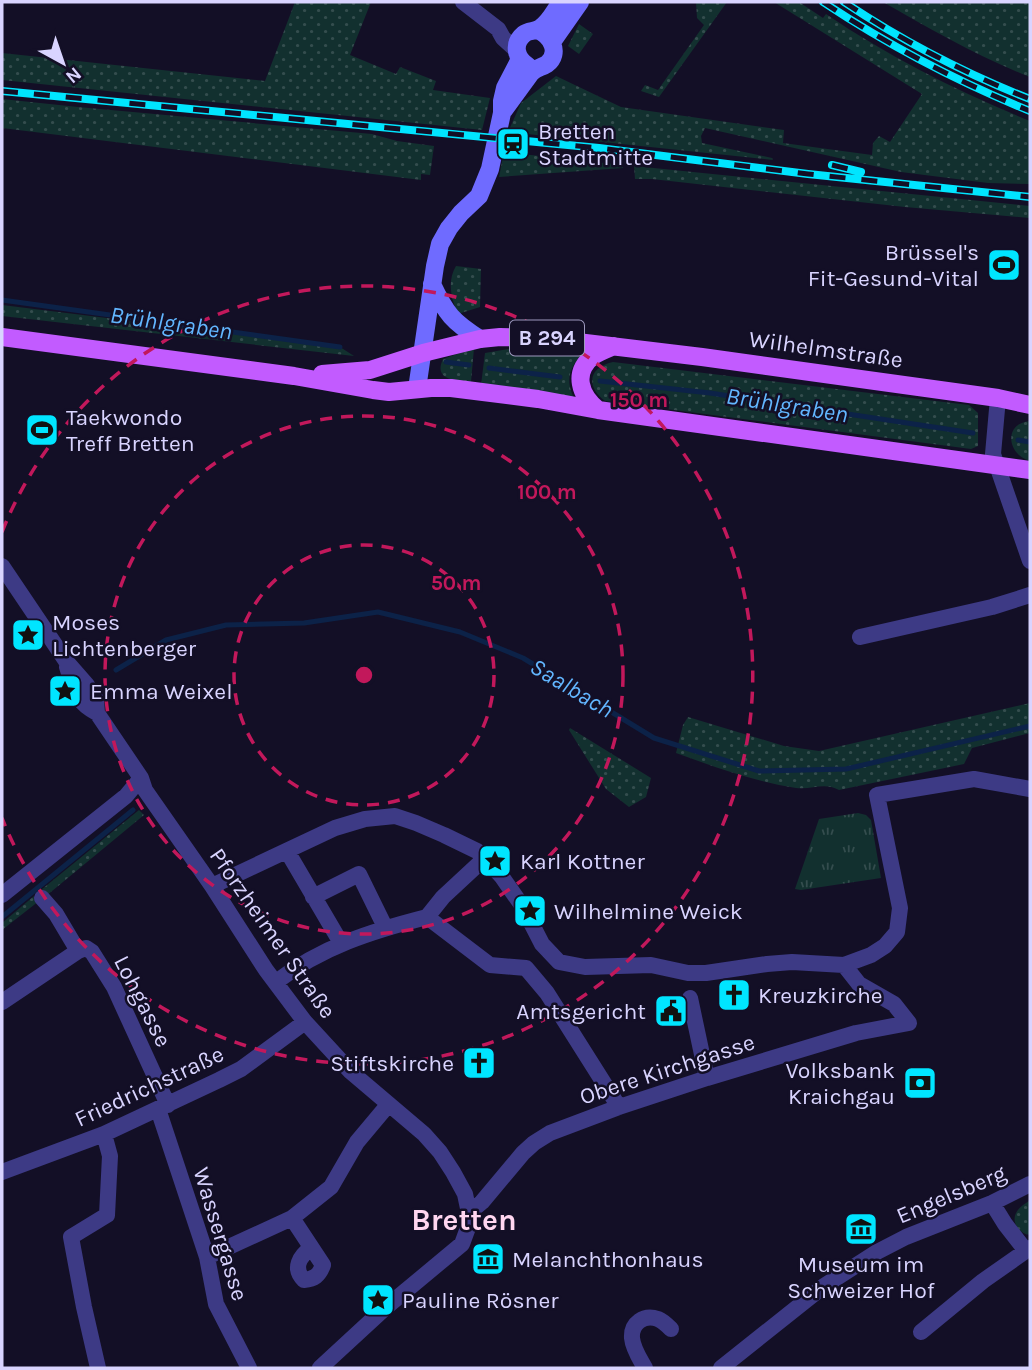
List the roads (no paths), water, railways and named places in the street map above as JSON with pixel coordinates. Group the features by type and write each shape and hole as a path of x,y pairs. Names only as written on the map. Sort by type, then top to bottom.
{"main road":[{"name":"Wilhelmstraße","path":"294,376 370,370 423,353 480,340 500,337 544,338 702,356 998,398 1030,405"},
{"name":"Wilhelmstraße","path":"5,339 294,376 373,390 431,388 538,399 598,410 1030,470"},
{"name":"B 294","path":"598,410 586,400 580,378 585,365 594,355 614,346"}],"street":[{"path":"463,2 498,29 506,29 524,44 525,65 537,67 546,64 554,52 552,42 544,33 524,44"},
{"path":"417,389 440,244 461,213 479,196 490,169 502,101 524,44 561,2"},
{"path":"552,42 580,2"},
{"path":"502,113 537,67"},
{"path":"432,285 455,322 480,340"},
{"path":"998,398 992,454 1030,561"},
{"name":"Pforzheimer Straße","path":"2,566 66,661 75,693 85,707 97,713 141,778 145,790 266,970 305,1022 351,1072 424,1134 440,1152 465,1194 469,1213"},
{"path":"860,637 992,607 1030,595"},
{"path":"2,895 126,796 141,778"},
{"path":"212,886 335,828 365,819 395,817 444,835 477,851 485,858 516,897 542,944 559,962 585,967 651,965 706,974 767,964 844,965 886,946 897,932 900,908 877,795 974,779 1030,789"},
{"path":"287,851 341,943"},
{"path":"276,982 341,943 385,927 427,917 439,901 485,858"},
{"path":"313,897 359,874 385,927"},
{"name":"Lohgasse","path":"42,898 56,914 78,950 86,948 92,953 114,987 163,1107"},
{"path":"427,917 491,965 526,968 547,993 619,1107"},
{"path":"526,968 531,955 542,944"},
{"path":"2,1002 78,950"},
{"name":"Obere Kirchgasse","path":"469,1213 482,1202 523,1153 551,1133 707,1078 856,1033 909,1023 894,1004 859,984 844,965"},
{"path":"690,998 707,1078"},
{"name":"Friedrichstraße","path":"2,1172 104,1135 241,1069 305,1022"},
{"path":"207,1257 292,1219 331,1187 357,1142 388,1105"},
{"name":"Wassergasse","path":"163,1107 207,1257 216,1304 249,1368"},
{"path":"98,1368 71,1237 107,1215 110,1156 104,1135"},
{"name":"Engelsberg","path":"721,1368 824,1286 877,1252 1030,1184"},
{"path":"921,1332 972,1290 1028,1250 1005,1224 992,1203"},
{"path":"320,1368 462,1244 469,1225 469,1213"},
{"path":"292,1219 311,1248"},
{"path":"645,1368 631,1335 637,1322 648,1318 658,1319 671,1329"}],"waterway":[{"name":"Brühlgraben","path":"2,300 340,347"},
{"name":"Brühlgraben","path":"446,362 469,365"},
{"name":"Brühlgraben","path":"489,368 560,377"},
{"name":"Brühlgraben","path":"600,381 710,393 973,433"},
{"name":"Brühlgraben","path":"1018,440 1030,442"},
{"name":"Saalbach","path":"116,670 166,640 226,625 304,623 378,612 460,632 523,658 654,738 759,771 846,769 1030,726"},
{"name":"Saalbach","path":"2,917 133,810"}],"railway":[{"path":"823,2 924,62 1030,111"},
{"path":"844,2 934,55 1030,99"},
{"path":"2,91 599,148 808,174 1030,197"},
{"path":"832,165 861,172"}],"place":[{"name":"Bretten Stadtmitte","path":"513,144"},
{"name":"Brüssel's Fit-Gesund-Vital","path":"1004,265"},
{"name":"Taekwondo Treff Bretten","path":"42,430"},
{"name":"Moses Lichtenberger","path":"28,635"},
{"name":"Emma Weixel","path":"65,691"},
{"name":"Karl Kottner","path":"495,861"},
{"name":"Wilhelmine Weick","path":"530,911"},
{"name":"Kreuzkirche","path":"734,995"},
{"name":"Amtsgericht","path":"671,1011"},
{"name":"Stiftskirche","path":"479,1063"},
{"name":"Volksbank Kraichgau","path":"920,1083"},
{"name":"Museum im Schweizer Hof","path":"861,1229"},
{"name":"Melanchthonhaus","path":"488,1259"},
{"name":"Pauline Rösner","path":"378,1300"}],"district":[{"name":"Bretten","path":"464,1220"}]}
